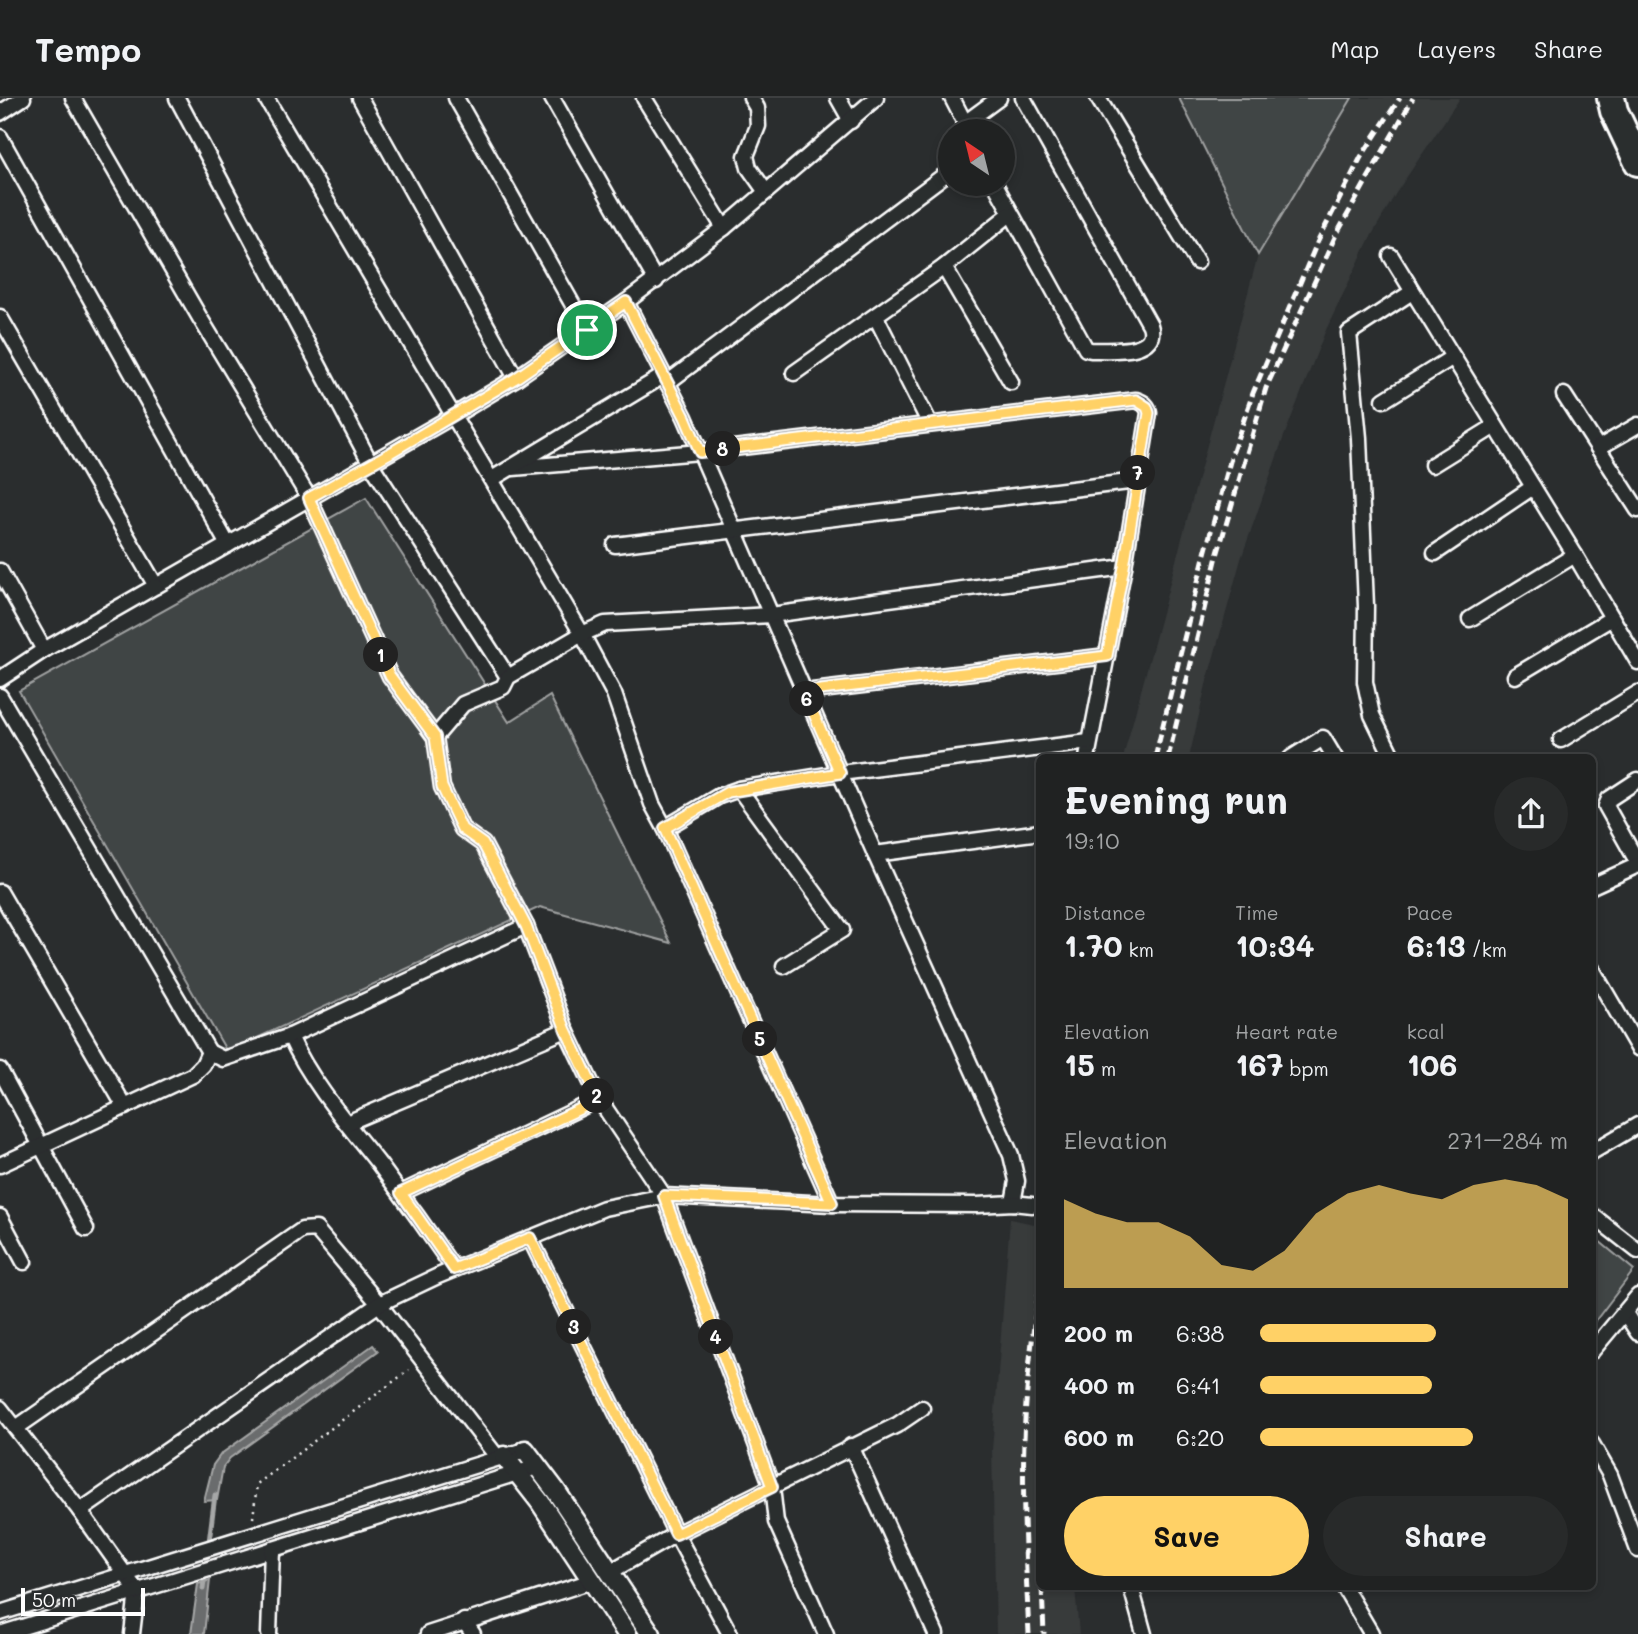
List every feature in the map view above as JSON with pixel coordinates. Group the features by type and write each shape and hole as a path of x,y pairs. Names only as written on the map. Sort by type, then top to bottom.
{"highway":[{"path":"1611,98 1614,111 1638,162"}],"street":[{"path":"0,113 23,98"},
{"path":"73,98 200,318 309,498 390,676 435,737 442,787 462,829 483,844 526,926 566,1030 599,1100 664,1196 772,1487 776,1522 826,1634"},
{"path":"177,98 371,464 508,677"},
{"path":"266,98 492,479 614,694 652,804 832,1203"},
{"path":"360,98 516,378"},
{"path":"456,98 587,330"},
{"path":"552,98 656,281"},
{"path":"644,98 724,228"},
{"path":"751,98 757,108 758,126 746,156 749,168 766,192"},
{"path":"838,98 851,121"},
{"path":"0,679 44,650 371,464 516,378 656,281 724,228 876,98"},
{"path":"952,98 963,119"},
{"path":"976,119 999,98"},
{"path":"1001,196 1086,349 1135,349 1151,338 1150,325 1023,98"},
{"path":"1098,98 1198,262"},
{"path":"0,137 228,545"},
{"path":"492,479 665,379 938,180"},
{"path":"794,373 944,267 1010,214"},
{"path":"1391,256 1638,662"},
{"path":"944,267 1011,382"},
{"path":"1391,754 1372,715 1365,682 1366,606 1359,438 1349,333 1412,292"},
{"path":"626,302 700,452 875,854 1011,1156 1017,1181 1013,1203"},
{"path":"0,317 156,586"},
{"path":"876,317 930,424"},
{"path":"1384,400 1453,357"},
{"path":"1564,395 1638,510"},
{"path":"513,468 700,452 1136,400 1147,407 1149,413 1124,567 1088,754"},
{"path":"1598,447 1638,425"},
{"path":"1432,465 1495,426"},
{"path":"615,545 1137,481"},
{"path":"1435,553 1533,487"},
{"path":"1470,619 1575,555"},
{"path":"435,737 463,704 503,687 508,677 582,634 605,624 771,615 1124,567"},
{"path":"0,571 44,650"},
{"path":"1515,676 1612,618"},
{"path":"804,692 1107,656"},
{"path":"1561,740 1638,693"},
{"path":"0,696 209,1052 223,1059 290,1036 526,926"},
{"path":"1298,754 1324,738 1333,754"},
{"path":"665,828 719,796 739,789 840,773 1089,742"},
{"path":"1596,884 1638,864 1605,806 1609,799 1638,780"},
{"path":"739,789 842,930 784,966"},
{"path":"875,854 1036,833"},
{"path":"0,892 125,1107"},
{"path":"1596,978 1638,1048"},
{"path":"347,1123 566,1030"},
{"path":"290,1036 298,1054 454,1269"},
{"path":"0,1165 193,1075 204,1065 209,1052"},
{"path":"0,1070 86,1229"},
{"path":"401,1193 599,1100"},
{"path":"1596,1150 1638,1125"},
{"path":"80,1511 379,1304 454,1269 604,1208 664,1196 832,1203 1032,1205"},
{"path":"0,1217 24,1262"},
{"path":"1596,1218 1638,1251"},
{"path":"16,1428 302,1230 316,1229 501,1457 517,1473 627,1634"},
{"path":"530,1238 676,1534 730,1634"},
{"path":"1596,1346 1638,1296"},
{"path":"1625,1313 1638,1333"},
{"path":"0,1408 80,1511 137,1591 132,1634"},
{"path":"610,1572 676,1534 897,1425 922,1408"},
{"path":"851,1446 936,1634"},
{"path":"0,1613 524,1450 651,1634"},
{"path":"1596,1451 1610,1475 1638,1550"},
{"path":"0,1634 537,1467"},
{"path":"269,1634 272,1549"},
{"path":"428,1634 592,1581"},
{"path":"1132,1590 1144,1634"},
{"path":"1346,1590 1370,1634"},
{"path":"464,1621 473,1634"}],"path":[{"path":"251,1535 257,1484 422,1360"}],"shaded area":[{"path":"1179,98 1352,98 1258,255"},
{"path":"1352,98 1460,98 1396,193 1369,240 1325,332 1283,439 1241,559 1190,754 1124,754 1258,255"},
{"path":"366,498 509,722 550,696 671,943 540,907 227,1052 19,691"},
{"path":"1010,1219 1036,1224 1036,1590 1075,1590 1079,1634 996,1634 992,1450"},
{"path":"1596,1238 1634,1270 1596,1320"},
{"path":"373,1345 378,1351 230,1458 223,1467 217,1500 204,1501 213,1465 221,1454"},
{"path":"210,1580 204,1634 191,1634 198,1584"}],"waterway":[{"path":"203,1589 215,1495"}],"railway":[{"path":"1156,754 1204,557 1232,454 1253,393 1317,243 1361,157 1400,98"},
{"path":"1169,754 1218,552 1266,388 1335,237 1413,98"},
{"path":"1029,1634 1024,1440 1036,1315"},
{"path":"1042,1590 1044,1634"}],"route":[{"path":"626,302 700,452 1136,400 1149,410 1107,656 804,692 840,773 728,792 665,828 832,1203 664,1196 772,1487 676,1534 530,1238 454,1269 401,1193 599,1100 566,1030 526,926 483,844 462,829 442,787 435,737 390,676 309,498 516,378 587,330 626,302"}]}
